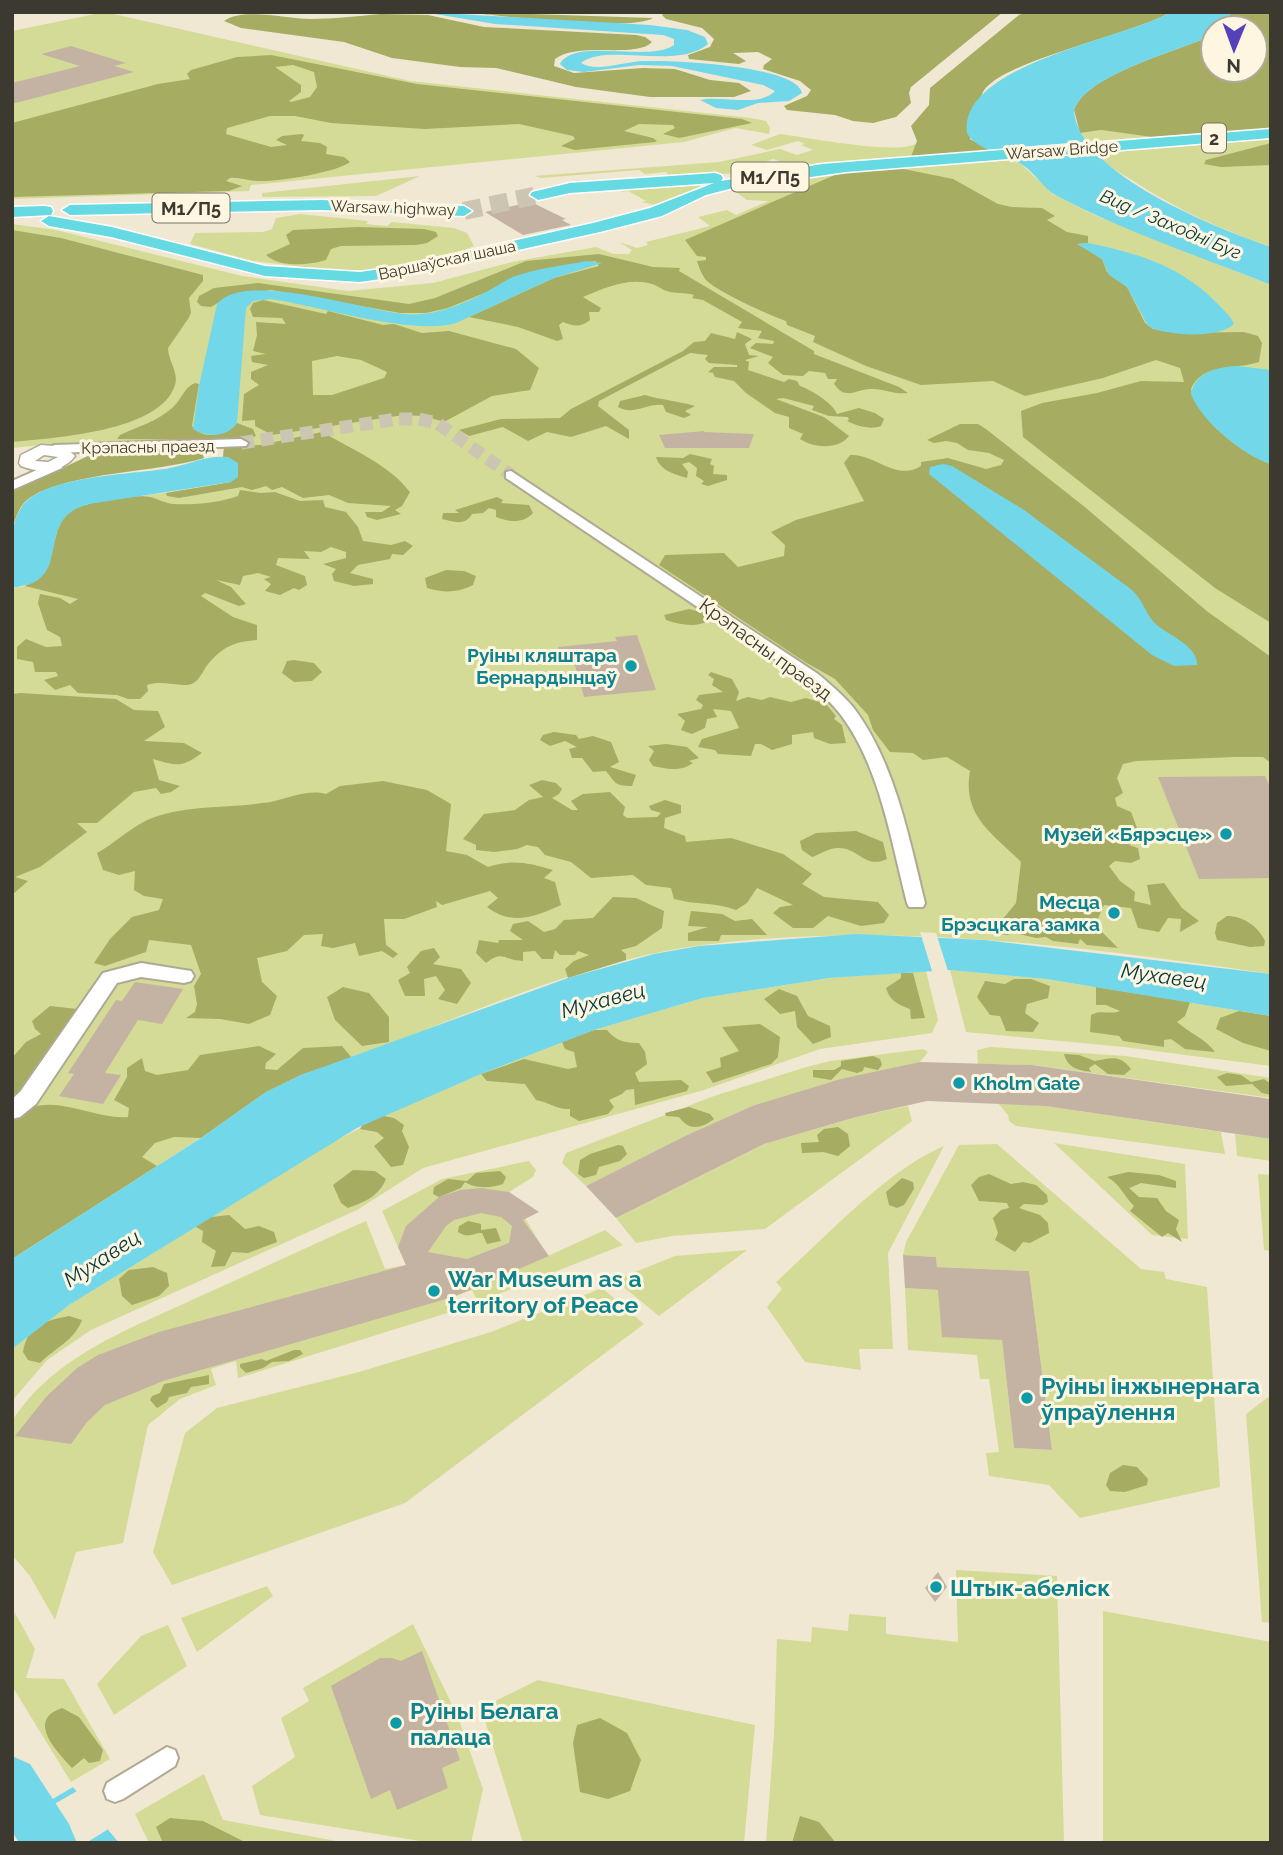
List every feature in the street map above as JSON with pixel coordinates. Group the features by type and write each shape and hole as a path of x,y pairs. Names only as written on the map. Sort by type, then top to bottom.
{"highway":[{"name":"Warsaw Bridge","path":"967,157 1271,133"},
{"name":"Варшаўская шаша","path":"538,195 570,188 967,157"},
{"name":"Варшаўская шаша","path":"12,218 47,216 265,271 360,277 401,271 594,228 656,212 700,192 731,183 842,168"},
{"name":"Warsaw highway","path":"12,212 47,216 322,205 464,211"}],"street":[{"name":"Крэпасны праезд","path":"12,486 54,456 89,448 242,443"},
{"path":"17,458 54,456"},
{"path":"12,486 28,472 17,458"},
{"name":"Крэпасны праезд","path":"512,475 812,677 835,697 853,719 869,751 894,816 916,903"},
{"path":"12,1111 28,1098 110,978 141,970 184,976"},
{"path":"114,1791 167,1758"}],"green space":[{"path":"105,12 410,81 751,118 766,121 770,128 769,134 735,128 684,142 251,185 249,191 12,199 12,31"},
{"path":"467,12 653,18 620,24"},
{"path":"666,12 1003,12 911,87 911,103 896,117 873,123 853,121 835,115 787,110 784,106 807,96 811,90 800,81 763,69 772,59 758,52 733,53 746,61 739,64 689,59 688,55 710,47 714,39 702,28 666,19 662,15"},
{"path":"1027,12 1171,12 1040,59 994,81 983,92 970,139 995,153 965,155 962,152 910,159 917,141 911,126 929,105 930,88 1019,15"},
{"path":"1271,12 1271,131 1166,139 1101,130 1080,133 1074,110 1082,97 1096,85 1135,65 1199,40 1199,84 1269,84 1269,14 1230,14"},
{"path":"253,14 310,19 381,14 428,15 484,27 636,35 652,42 633,49 578,51 555,59 554,66 574,73 643,68 675,69 710,80 739,83 751,91 734,97 650,97 576,87 496,68 460,67 392,58 344,42 241,28 224,21"},
{"path":"271,55 417,84 742,119 752,123 679,138 663,134 675,128 673,125 639,124 624,131 657,141 575,150 561,146 575,139 573,136 519,124 425,129 270,116 227,128 226,134 271,147 287,145 276,140 282,136 302,134 304,135 301,141 320,143 327,147 326,154 344,157 350,162 332,170 291,178 257,181 230,178 226,181 242,186 229,191 12,197 12,123 158,84 190,79 187,74 191,70 237,57","holes":["293,65 314,72 317,87 310,97 291,102 289,101 301,92 301,85 275,67"]},
{"path":"1101,130 1166,139 1088,146 1080,133"},
{"path":"780,134 873,147 892,148 917,143 910,159 750,171 793,166 773,159 736,173 671,178 666,172 645,174 639,170 541,178 534,176 719,162 780,149 797,155 813,150 798,141 767,150 751,145"},
{"path":"1271,136 1271,247 1168,202 1112,168 1092,150"},
{"path":"1271,143 1271,165 1221,167 1204,164 1206,160"},
{"path":"1001,157 1021,164 1053,194 1094,215 1271,285 1271,974 1056,946 912,936 840,935 768,939 658,952 546,984 301,1075 261,1097 12,1259 12,588 25,586 89,504 223,484 228,457 223,457 225,441 73,442 12,448 12,224 56,230 242,276 348,291 433,283 512,262 596,247 613,254 629,254 632,250 619,242 637,248 648,245 646,242 710,226 698,217 727,210 736,215 769,201 747,200 736,192 750,185 778,179 860,168"},
{"path":"894,167 953,179 998,204 1042,208 1055,216 1047,220 1067,232 1088,236 1088,243 1078,244 1102,259 1107,272 1127,287 1145,323 1153,329 1177,333 1244,332 1258,336 1262,343 1259,362 1212,371 1196,380 1191,389 1202,412 1211,423 1248,453 1271,464 1271,623 1215,588 1023,437 1021,411 1042,403 1097,393 1141,381 1184,382 1180,368 1156,360 1103,378 1025,396 993,381 921,385 866,366 813,342 815,336 787,325 786,321 722,291 707,281 701,271 697,261 706,260 706,257 697,256 685,240 844,171"},
{"path":"420,176 376,196 262,197 262,193"},
{"path":"696,183 703,187 655,205 641,202 646,201 628,191 621,192 628,188"},
{"path":"300,214 368,221 366,224 387,226 392,222 454,228 467,233 474,246 381,270 336,271 253,261 190,244 195,233 263,232 272,229 276,218"},
{"path":"357,227 424,229 436,232 438,236 427,243 416,245 341,246 331,249 326,260 311,263 287,264 266,255 290,244 286,235 293,230"},
{"path":"12,230 61,238 203,275 203,281 189,298 191,313 168,348 176,380 166,401 128,423 103,430 12,442"},
{"path":"599,254 653,267 680,268 679,271 814,351 814,354 908,393 867,389 845,393 834,384 837,379 828,379 825,373 809,371 803,376 783,375 768,363 773,357 750,348 756,343 773,344 774,341 758,338 762,331 738,328 742,322 703,300 692,298 694,295 670,292 643,282 617,284 583,297 601,308 599,312 589,312 590,320 580,325 563,322 559,325 563,339 557,341 518,327 469,317 554,278 599,266 595,261 516,276 487,292 448,308 426,313 400,313 271,290 231,295 211,307 201,306 197,302 199,296 214,288 258,283 409,304 435,298 526,261"},
{"path":"263,300 326,314 328,311 383,325 394,324 422,333 449,331 516,349 539,368 530,390 492,396 444,422 424,416 403,415 272,435 255,426 255,420 242,421 244,394 259,385 251,379 251,372 268,365 252,362 251,356 266,354 253,351 257,335 256,322 286,324 282,318 253,317 250,309 253,303","holes":["337,356 361,360 387,372 384,378 332,395 313,395 312,361"]},
{"path":"737,332 752,339 745,344 749,355 759,356 745,360 749,362 748,370 784,382 789,379 797,381 800,386 826,401 837,414 859,408 875,413 884,419 881,426 860,426 847,421 848,417 829,416 812,410 814,406 783,398 776,399 824,417 849,436 839,444 826,446 805,442 800,439 803,434 789,428 789,417 775,413 734,381 715,377 708,372 714,367 737,365 709,363 705,359 708,355 690,353 599,401 598,406 629,430 629,439 606,426 571,437 547,432 528,441 503,427 469,436 459,430 501,419 560,418 571,409 683,351 694,342 705,341 711,333 735,339"},
{"path":"195,383 199,384 192,426 197,431 215,435 227,431 237,423 253,429 256,436 245,440 117,439 120,435 166,413"},
{"path":"645,395 695,406 685,411 691,415 684,418 666,412 663,405 635,410 618,407 620,401"},
{"path":"960,424 978,424 986,429 1086,508 1208,612 1271,657 1271,763 1263,757 1136,761 1123,764 1117,778 1123,793 1115,798 1117,806 1131,812 1137,828 1135,841 1129,845 1138,848 1140,859 1131,863 1115,861 1109,866 1120,881 1135,892 1134,901 1151,905 1147,885 1164,883 1182,908 1199,921 1180,932 1181,919 1168,918 1159,932 1138,928 1131,908 1104,905 1095,925 1118,948 1087,945 1080,939 1078,944 1053,941 1046,937 1036,938 1015,933 1007,935 944,924 945,919 1002,920 1016,903 1021,862 990,832 975,812 969,787 970,771 947,757 923,760 913,753 890,752 873,730 868,715 835,679 659,565 665,555 724,553 738,567 784,556 785,545 771,532 796,520 864,501 844,463 850,455 868,458 903,471 921,466 921,462 948,458 986,469 1001,465 1004,460 989,453 968,450 957,443 934,443 927,440"},
{"path":"322,432 369,458 401,482 410,492 402,506 395,510 401,514 377,520 367,517 365,512 382,512 391,506 348,503 329,495 303,498 282,487 272,490 266,486 252,490 242,487 179,498 167,496 166,493 231,482 228,457 223,457 224,447 260,445"},
{"path":"115,451 202,451 204,458 68,482 48,489 24,503 12,529 12,492 88,456"},
{"path":"690,454 712,459 710,464 714,466 713,474 727,475 727,480 708,486 701,484 704,481 696,476 697,468 689,462 682,464 688,472 687,478 664,468 656,457 683,458"},
{"path":"240,490 275,492 300,501 323,500 325,507 346,512 358,527 363,541 391,545 405,541 413,546 403,555 392,554 390,559 358,565 350,573 373,579 373,584 354,586 334,581 332,574 336,569 323,564 346,558 346,552 331,547 321,552 304,551 310,559 278,558 276,565 305,576 307,585 299,590 294,588 280,595 265,591 271,584 264,579 271,577 258,573 243,576 240,585 216,580 231,587 246,604 239,606 205,593 201,596 233,617 257,625 257,640 225,649 209,663 195,682 185,685 147,685 148,691 140,699 78,693 70,685 55,690 44,680 58,676 56,672 35,672 33,662 17,659 17,647 26,639 46,647 62,646 60,637 47,630 38,603 40,594 60,598 70,604 78,599 25,586 45,570 60,525 75,509 112,499 142,496 171,504 198,504 238,496"},
{"path":"497,497 503,500 501,503 529,505 533,513 525,519 511,521 496,517 496,510 489,508 483,513 472,514 463,522 442,519 443,513 459,513 455,510"},
{"path":"446,570 464,571 476,576 473,585 450,591 427,588 425,578"},
{"path":"689,609 705,613 710,620 694,625 683,624 666,620 664,615"},
{"path":"287,661 314,663 322,672 312,681 294,682 282,673"},
{"path":"711,672 732,679 739,692 736,701 748,697 762,700 770,697 791,702 806,698 826,704 836,716 834,719 842,725 846,743 830,744 814,738 813,732 792,735 792,744 772,750 755,744 751,756 718,754 715,750 698,747 702,739 739,728 731,711 713,709 717,717 707,719 705,728 692,734 681,730 685,721 677,714 701,709 703,705 696,700 699,695 723,692 712,685 714,679 708,675"},
{"path":"12,694 116,699 134,710 158,711 165,727 144,741 184,743 202,753 179,764 153,759 159,780 180,786 161,794 156,788 134,792 97,823 77,823 87,832 40,867 15,877 28,881 12,895"},
{"path":"554,732 576,735 579,739 593,736 611,742 619,762 610,767 636,775 632,786 618,784 606,771 593,772 582,758 572,758 569,749 577,747 565,741 550,746 540,740 543,735"},
{"path":"666,744 687,747 699,758 678,769 653,766 649,760 654,751 648,746"},
{"path":"542,780 556,783 562,789 552,798 572,810 578,810 571,801 583,794 610,792 625,807 623,815 627,818 657,817 661,813 651,810 649,806 665,800 681,805 681,813 665,818 664,828 685,836 686,842 731,838 783,854 812,874 802,884 824,897 878,902 889,915 884,923 861,926 828,916 813,928 793,928 773,913 780,907 793,905 757,888 747,903 736,910 674,899 671,888 646,885 633,875 591,878 571,862 545,855 538,847 527,845 494,852 476,850 476,845 463,839 484,814 515,810 529,800 543,797 529,785"},
{"path":"383,781 427,790 451,804 446,851 467,855 488,867 520,863 553,870 544,878 555,882 561,905 532,916 514,918 496,913 487,907 498,898 490,891 442,905 436,901 437,907 404,919 384,919 386,945 398,954 393,958 382,951 359,956 355,943 333,948 321,946 323,934 304,935 287,951 257,958 262,982 277,996 270,1015 249,1024 220,1019 186,1018 195,1012 197,1004 194,986 201,974 191,945 149,940 146,952 105,966 94,963 110,939 132,917 159,910 163,899 144,896 134,890 135,871 119,875 103,870 97,853 135,827 152,818 173,812 271,802 310,793 326,794 340,786"},
{"path":"856,831 883,842 887,859 873,862 839,848 812,857 802,850 800,841 816,833"},
{"path":"613,897 636,898 664,911 662,928 636,946 621,950 626,954 626,960 568,978 565,969 574,961 589,955 578,951 575,955 560,955 555,950 553,959 542,959 535,951 523,952 523,961 501,956 486,963 476,953 479,940 498,943 499,940 523,940 510,931 513,924 528,921 544,932 555,929 564,920 593,918"},
{"path":"691,911 722,914 735,921 752,919 767,935 721,935 719,941 688,941 688,933 708,927 688,926"},
{"path":"1227,916 1239,918 1254,926 1265,941 1264,946 1250,947 1217,940 1217,923"},
{"path":"434,948 440,957 433,964 461,969 471,983 457,1004 438,999 445,990 436,976 424,979 425,996 405,996 398,980 410,973 407,967 421,951"},
{"path":"950,970 1046,979 1271,1016 1271,1066 1124,1047 966,1032"},
{"path":"926,971 938,1020 932,1033 820,1049 704,1090 423,1168 357,1210 91,1330 47,1360 12,1401 12,1349 39,1326 329,1144 398,1109 594,1030 703,998 829,978"},
{"path":"901,973 913,973 925,1018 911,1019 910,1009 890,996 886,988 901,978"},
{"path":"1014,979 1031,979 1050,986 1048,998 1027,1004 1025,1013 1039,1023 1033,1032 1006,1031 1000,1016 990,1015 977,997 985,981 1005,984"},
{"path":"343,987 369,993 389,1017 389,1042 362,1046 335,1020 327,997"},
{"path":"1096,987 1190,1002 1185,1016 1177,1022 1207,1043 1215,1052 1185,1049 1171,1039 1164,1040 1164,1047 1123,1041 1119,1036 1090,1032 1091,1015 1120,1011 1106,1005 1096,1005"},
{"path":"779,989 797,996 808,1016 830,1026 831,1037 813,1044 797,1027 795,1011 780,1014 764,999"},
{"path":"50,1006 77,1009 79,1016 62,1040 55,1041 59,1046 29,1090 20,1092 19,1100 12,1105 12,1058 26,1042 41,1034 32,1021"},
{"path":"1239,1011 1271,1016 1271,1051 1243,1043 1216,1029 1220,1018"},
{"path":"760,1024 780,1037 778,1057 771,1064 713,1083 706,1072 721,1067 720,1058 739,1051 722,1027"},
{"path":"594,1030 607,1030 621,1041 639,1043 645,1052 647,1064 635,1073 639,1082 681,1080 689,1086 687,1091 635,1105 634,1089 626,1090 609,1100 614,1107 608,1114 579,1121 570,1116 570,1109 536,1100 525,1084 487,1081 481,1074 524,1059 568,1069 577,1067 574,1052 565,1049 562,1042"},
{"path":"259,1046 276,1054 266,1063 265,1069 277,1070 303,1048 342,1046 352,1058 301,1075 266,1092 201,1138 174,1137 155,1143 142,1157 157,1166 12,1259 12,1120 25,1110 53,1105 113,1117 128,1117 129,1108 114,1100 127,1077 127,1068 142,1058 145,1071 157,1075 188,1070 200,1055"},
{"path":"991,1047 1126,1056 1271,1078 1271,1098 1033,1065 978,1064 977,1050"},
{"path":"923,1049 928,1052 920,1062 752,1106 586,1186 562,1163 566,1153 714,1096 830,1061"},
{"path":"1064,1054 1079,1055 1095,1061 1119,1059 1131,1069 1124,1075 1108,1074 1095,1064 1089,1068 1091,1072 1081,1070 1074,1068"},
{"path":"873,1056 880,1059 882,1065 878,1070 864,1067 863,1071 857,1073 842,1069 831,1080 813,1077 813,1070 834,1070 841,1066 841,1061"},
{"path":"1227,1073 1241,1075 1251,1082 1264,1079 1271,1084 1271,1095 1262,1093 1252,1084 1226,1086 1217,1077"},
{"path":"997,1102 1045,1106 1221,1132 1225,1154 1016,1126 1009,1121 1008,1115"},
{"path":"908,1106 912,1121 765,1229 672,1236 636,1243 616,1218 764,1144 856,1117"},
{"path":"689,1107 710,1114 714,1119 695,1127 687,1125 679,1117 666,1116 665,1113"},
{"path":"379,1115 394,1118 404,1125 402,1131 409,1147 403,1165 391,1167 374,1146 384,1138 377,1132 360,1129 364,1122"},
{"path":"838,1127 848,1134 850,1146 838,1156 823,1152 802,1153 801,1143 819,1142 817,1135 824,1129"},
{"path":"1235,1134 1271,1139 1271,1161 1237,1156"},
{"path":"1054,1143 1185,1164 1188,1239 1152,1235"},
{"path":"997,1144 1141,1269 1164,1272 1166,1279 1207,1287 1220,1487 1080,1518 1049,1485 989,1476 986,1453 999,1452 989,1379 980,1379 977,1355 908,1350 905,1288 938,1290 1002,1340 1014,1448 1052,1450 1029,1271 937,1267 936,1257 903,1255 906,1242 959,1145"},
{"path":"618,1145 623,1146 627,1154 620,1161 599,1167 596,1175 584,1178 578,1174 580,1160"},
{"path":"944,1146 888,1253 893,1349 859,1349 861,1370 805,1362 767,1307 782,1289 776,1282 878,1189 922,1157"},
{"path":"529,1161 536,1170 533,1177 509,1192 548,1256 605,1230 623,1245 478,1302 472,1290 453,1297 457,1310 238,1378 236,1361 211,1369 216,1385 180,1399 148,1425 123,1543 76,1552 55,1620 30,1576 12,1555 12,1421 30,1397 51,1377 99,1344 366,1221 385,1269 406,1265 382,1211 442,1179"},
{"path":"353,1170 375,1171 386,1179 380,1190 371,1198 348,1208 341,1203 333,1185"},
{"path":"500,1171 506,1177 503,1184 484,1187 465,1182 461,1188 439,1197 433,1194 434,1187 448,1179 467,1181 476,1173"},
{"path":"1128,1172 1159,1175 1176,1181 1176,1188 1141,1183 1129,1188 1139,1197 1157,1198 1166,1211 1179,1220 1176,1229 1182,1242 1168,1233 1162,1237 1130,1211 1134,1206 1107,1177"},
{"path":"989,1174 1011,1184 1023,1182 1036,1185 1047,1195 1048,1202 1043,1205 1024,1204 1019,1208 1040,1215 1048,1223 1049,1233 1030,1243 1023,1242 1015,1252 995,1240 998,1233 993,1218 1001,1210 1009,1208 1007,1203 979,1201 971,1185 979,1177"},
{"path":"1258,1174 1271,1175 1271,1251 1264,1250"},
{"path":"902,1178 913,1182 914,1189 904,1205 897,1208 889,1205 886,1192"},
{"path":"229,1215 245,1229 259,1226 274,1232 277,1242 248,1253 232,1252 225,1266 211,1267 216,1251 202,1242 203,1231 196,1227 194,1219"},
{"path":"468,1221 481,1224 481,1230 496,1228 501,1241 487,1244 482,1233 468,1235 458,1232 459,1226"},
{"path":"747,1250 659,1316 615,1280 675,1256"},
{"path":"153,1267 167,1273 169,1286 159,1296 132,1305 122,1296 119,1279 129,1270"},
{"path":"602,1288 644,1324 405,1503 172,1585 153,1552 185,1433 217,1408 359,1372 491,1332"},
{"path":"69,1316 82,1320 69,1339 40,1363 28,1360 23,1352 33,1330 45,1322"},
{"path":"300,1350 303,1354 289,1361 272,1362 246,1373 240,1367 240,1364 262,1359 266,1361"},
{"path":"209,1375 209,1384 191,1387 187,1393 169,1397 167,1402 157,1408 150,1400 152,1396 160,1393 164,1384"},
{"path":"1271,1395 1271,1623 1262,1622 1246,1414"},
{"path":"1123,1465 1137,1467 1148,1479 1147,1485 1125,1492 1110,1491 1106,1485 1110,1473"},
{"path":"956,1570 1057,1576 1064,1843 766,1843 774,1734 777,1639 811,1642 812,1627 848,1631 849,1614 886,1617 886,1634 958,1642"},
{"path":"267,1586 273,1596 197,1652 181,1618"},
{"path":"12,1608 35,1649 26,1678 64,1679 110,1759 71,1782 12,1686"},
{"path":"1103,1611 1271,1642 1271,1843 1103,1843"},
{"path":"413,1624 458,1717 483,1789 471,1843 432,1843 260,1815 252,1786 295,1757 281,1718 309,1701 303,1688"},
{"path":"168,1625 187,1666 114,1715 97,1684 141,1636"},
{"path":"538,1680 755,1725 744,1843 523,1843 481,1708"},
{"path":"62,1708 79,1717 103,1750 100,1761 89,1763 84,1758 72,1768 52,1745 45,1728 46,1720 51,1713"},
{"path":"600,1718 627,1733 641,1760 630,1791 608,1799 580,1792 573,1743 577,1725"},
{"path":"204,1774 223,1820 347,1843 149,1843 135,1814"},
{"path":"800,1816 819,1822 836,1843 792,1843"},
{"path":"170,1818 203,1821 247,1843 163,1843 156,1827"}],"water":[{"path":"423,12 650,25 687,30 705,37 708,44 694,52 678,55 607,55 593,57 581,63 595,67 637,61 731,66 779,76 795,84 802,93 789,101 758,103 738,110 716,108 700,100 760,99 775,91 763,85 672,66 639,65 584,72 567,70 560,64 568,56 580,52 647,52 674,45 674,39 663,35 495,24"},
{"name":"Bug / Заходні Буг","path":"1171,12 1231,12 1199,14 1199,40 1136,65 1096,85 1082,97 1074,110 1081,134 1099,156 1124,177 1154,196 1219,227 1271,247 1271,285 1083,209 1052,193 1021,164 983,147 967,133 971,109 989,89 1015,72 1048,57"},
{"path":"1088,243 1124,251 1173,270 1203,290 1227,313 1234,324 1227,329 1205,334 1179,334 1148,326 1127,287 1109,275 1102,259 1077,244"},
{"path":"586,261 602,263 554,278 456,323 438,326 391,323 271,299 253,301 246,308 237,423 228,431 217,435 193,429 199,386 217,304 231,295 252,291 278,291 404,314 426,313 459,305 522,274"},
{"path":"1237,366 1271,370 1271,464 1260,460 1225,436 1204,415 1191,394 1197,380 1208,372"},
{"path":"213,457 228,457 238,463 238,477 231,482 89,504 74,510 64,518 59,528 46,571 33,583 12,588 11,546 14,526 21,508 32,497 48,489 89,478 170,468"},
{"path":"943,464 952,466 1024,510 1132,590 1158,626 1189,647 1197,665 1174,666 1152,655 929,474 930,467"},
{"path":"856,934 984,940 1271,974 1271,1016 1046,979 950,970 829,978 703,998 594,1030 481,1074 357,1128 69,1305 12,1349 12,1259 201,1138 266,1092 301,1075 568,978 654,954 699,946"},
{"path":"73,1787 119,1843 12,1843 12,1823"}],"pier":[{"path":"920,932 936,933 949,974 933,974"},
{"path":"79,1790 110,1828 86,1843 12,1843 12,1828"}],"building":[{"path":"71,46 126,63 114,66 134,72 12,104 12,83 80,66 41,54"},
{"path":"531,202 566,219 562,220 571,225 523,235 485,212"},
{"path":"704,431 754,434 749,448 665,448 659,435"},
{"name":"Руіны кляштара Бернардынцаў","path":"637,635 656,690 584,697 574,662 562,663 558,647 617,641 615,637"},
{"name":"Музей «Бярэсце»","path":"1265,776 1271,789 1271,878 1199,879 1158,777"},
{"path":"135,982 183,989 162,1024 138,1020 105,1073 121,1075 103,1104 59,1096 74,1074 68,1073 116,1000 122,1001"},
{"path":"920,1062 1032,1065 1271,1099 1271,1139 1045,1106 927,1101 856,1117 764,1144 616,1218 586,1186 752,1106 841,1079"},
{"path":"481,1188 509,1192 539,1212 523,1220 549,1256 453,1297 163,1381 105,1405 87,1422 71,1444 15,1436 46,1397 77,1368 98,1355 159,1332 406,1265 398,1247 406,1226 439,1197 460,1190","holes":["481,1213 501,1217 512,1226 509,1243 467,1259 428,1252 446,1226 454,1220"]},
{"name":"Руіны інжынернага ўпраўлення","path":"903,1255 936,1257 937,1267 1029,1271 1052,1450 1014,1448 1002,1340 942,1337 938,1290 905,1288"},
{"name":"Штык-абеліск","path":"938,1572 947,1587 935,1602 925,1588"},
{"name":"Руіны Белага палаца","path":"422,1651 460,1760 442,1768 448,1788 397,1810 390,1790 371,1799 331,1686 380,1658 401,1661"}],"waterway":[{"name":"Мухавец","path":"12,1782 50,1843"}],"tunnel":[{"path":"464,211 538,195"},
{"path":"241,443 397,419 419,419 437,423 511,475"}],"place":[{"name":"Руіны кляштара Бернардынцаў","path":"631,666"},
{"name":"Музей «Бярэсце»","path":"1226,834"},
{"name":"Месца Брэсцкага замка","path":"1114,913"},
{"name":"Kholm Gate","path":"959,1083"},
{"name":"War Museum as a territory of Peace","path":"434,1291"},
{"name":"Руіны інжынернага ўпраўлення","path":"1027,1398"},
{"name":"Штык-абеліск","path":"936,1587"},
{"name":"Руіны Белага палаца","path":"396,1723"}]}
